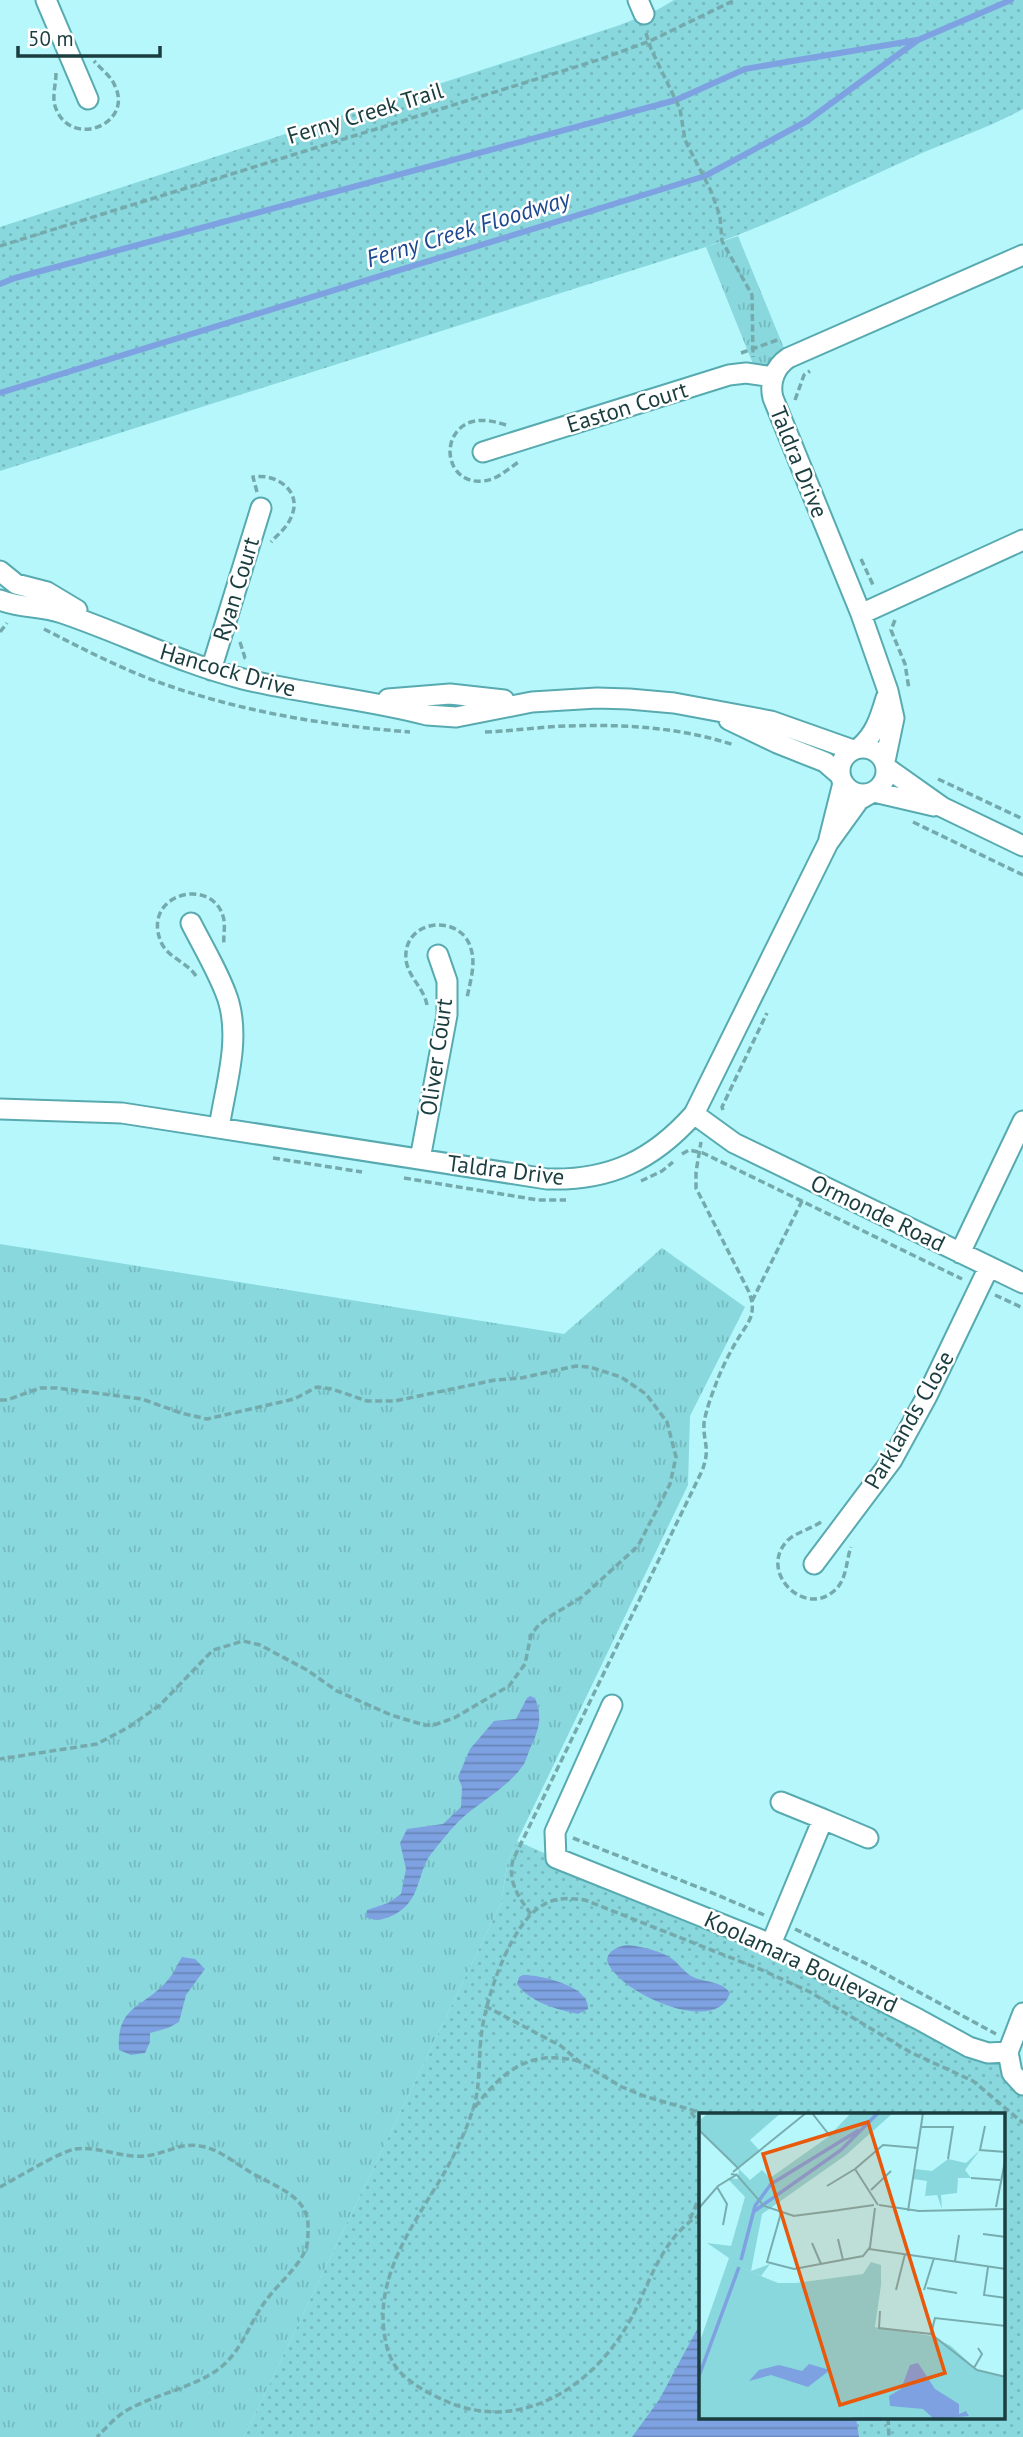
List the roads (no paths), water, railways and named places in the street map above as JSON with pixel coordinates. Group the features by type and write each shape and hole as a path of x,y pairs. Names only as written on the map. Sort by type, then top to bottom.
{"street":[{"path":"46,0 88,99"},
{"name":"Taldra Drive","path":"886,764 894,718 888,691 861,614 772,398 773,377 782,362 788,358 1023,255"},
{"name":"Easton Court","path":"483,452 729,375 746,373 773,377"},
{"name":"Ryan Court","path":"211,670 261,508"},
{"path":"861,614 1023,540"},
{"name":"Hancock Drive","path":"4,593 211,670 296,691 348,699 396,699 450,694 532,702 629,699 702,708 771,721 856,749"},
{"path":"888,691 869,740 842,761 842,779 855,793 872,792 942,807"},
{"name":"Hancock Drive","path":"702,708 825,762 842,779"},
{"path":"856,749 874,750 886,764 942,807 1023,846"},
{"path":"872,792 884,782 886,764"},
{"name":"Taldra Drive","path":"828,843 842,779"},
{"name":"Taldra Drive","path":"0,1110 122,1113 516,1176 570,1180 608,1173 659,1149 689,1120 828,843 859,800 872,792"},
{"path":"191,923 228,999 233,1019 233,1039 219,1128"},
{"name":"Oliver Court","path":"420,1159 447,1015 447,981 438,955"},
{"name":"Ormonde Road","path":"689,1120 1023,1283"},
{"path":"960,1253 1023,1121"},
{"name":"Parklands Close","path":"814,1564 876,1482 898,1448 927,1396 989,1267"},
{"name":"Koolamara Boulevard","path":"612,1705 555,1832 556,1858 771,1944 969,2047 988,2053 1004,2045"},
{"path":"781,1802 868,1838"},
{"path":"771,1944 823,1819"},
{"path":"1023,2013 1004,2045 1012,2073 1023,2085"}],"waterway":[{"name":"Ferny Creek Floodway","path":"0,393 705,176 807,121 918,40 1011,0"},
{"name":"Ferny Creek Floodway","path":"0,284 676,100 745,69 917,40"}]}
